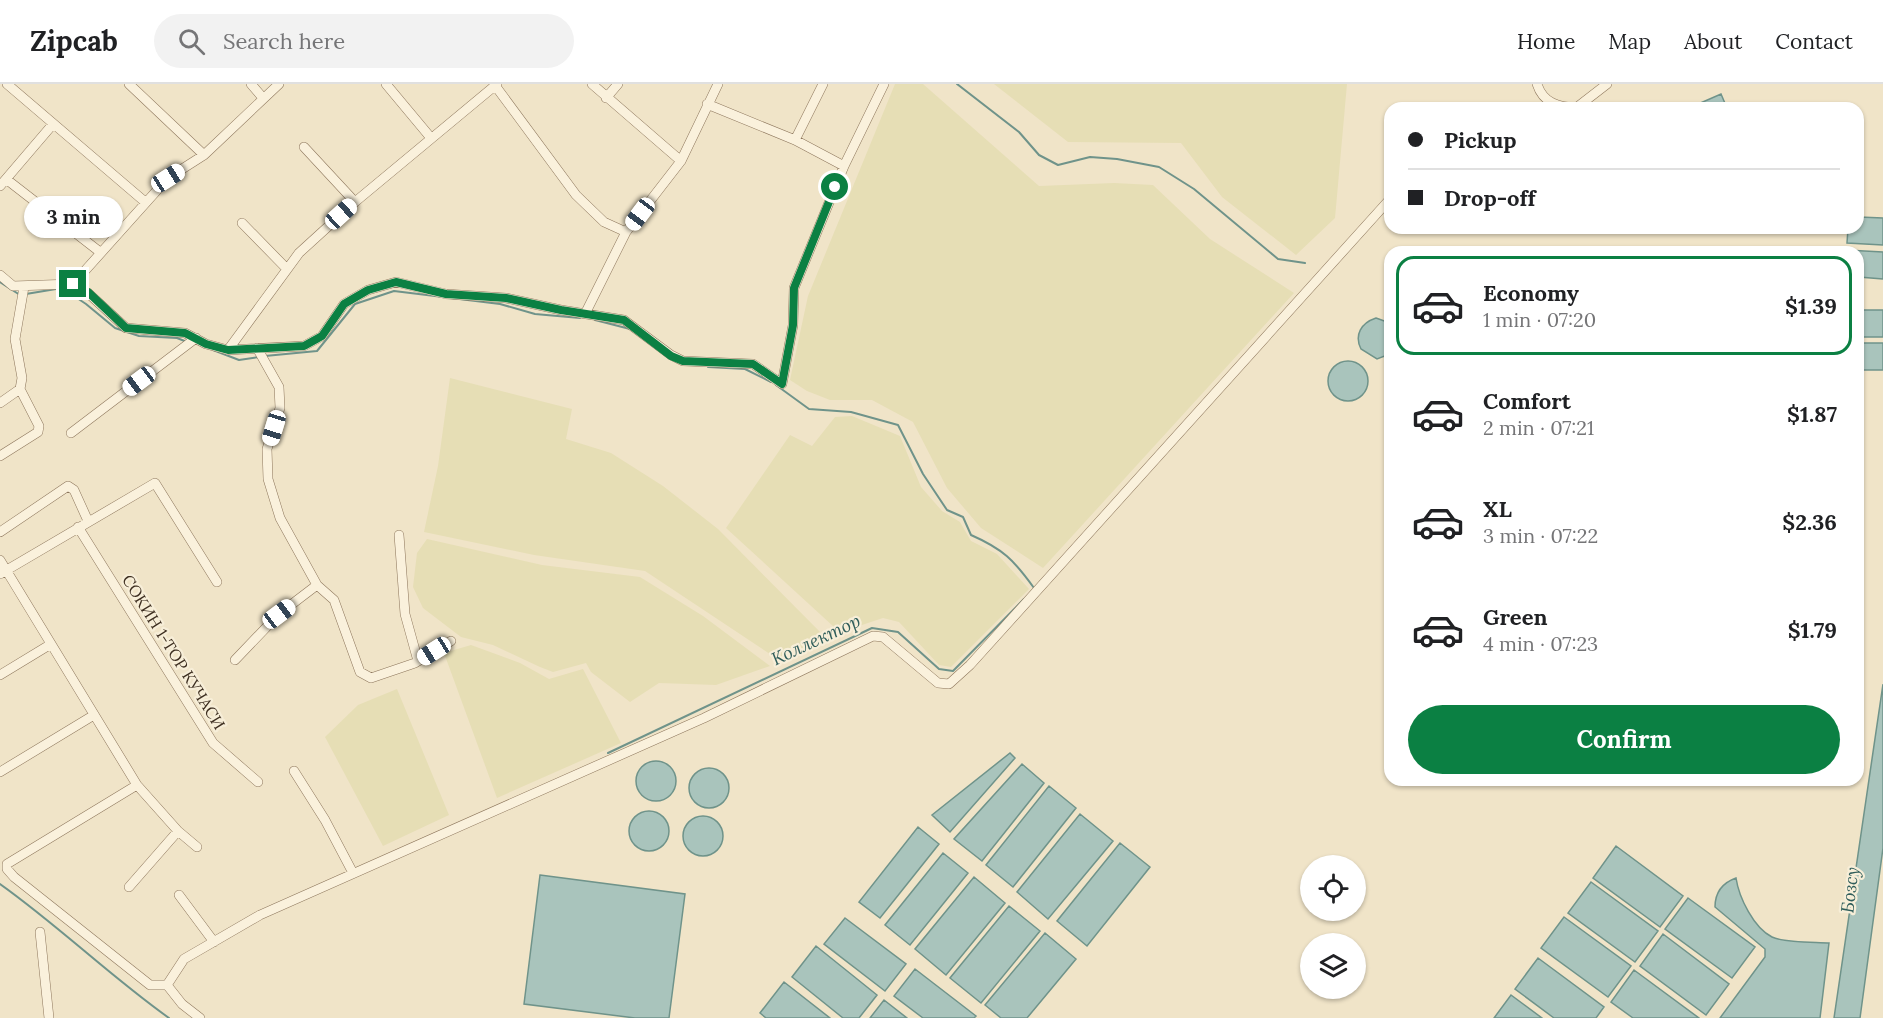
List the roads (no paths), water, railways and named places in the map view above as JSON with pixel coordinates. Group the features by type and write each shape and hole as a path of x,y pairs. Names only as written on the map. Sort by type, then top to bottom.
{"street":[{"path":"7,84 144,201"},
{"path":"129,84 204,155"},
{"path":"251,84 263,98"},
{"path":"73,284 144,201 168,178 204,155 279,84"},
{"path":"386,84 431,138"},
{"path":"592,84 681,161"},
{"path":"606,98 618,84"},
{"path":"586,312 626,232 681,161 718,84"},
{"path":"795,140 823,84"},
{"path":"0,275 13,286 73,284 88,292 126,328 185,333 228,350 304,346 322,336 344,304 368,290 396,282 446,294 506,298 624,320 671,356 683,361 753,364 782,384 793,325 794,288 844,166 884,84"},
{"path":"1537,84 1539,92 1548,102"},
{"path":"1584,102 1607,84"},
{"path":"228,350 299,253 355,202 496,85 576,195 604,222 626,232"},
{"path":"707,104 795,140 844,166"},
{"path":"53,124 3,182 100,252"},
{"path":"304,147 355,202"},
{"path":"167,985 184,959 260,915 704,718 873,636 883,637 938,683 944,685 954,680 1384,206"},
{"path":"242,223 287,269"},
{"path":"0,456 38,432 39,426 20,389 22,378 15,339 24,287"},
{"path":"71,433 196,338"},
{"path":"257,348 279,387 280,408 267,449 268,479 280,518 317,585 334,600 360,672 371,678 418,661 451,641"},
{"path":"0,403 20,389"},
{"path":"3,572 155,483 218,582"},
{"path":"0,532 68,486 74,490 88,521"},
{"name":"СОКИН 1-ТОР KУЧАСИ","path":"78,527 213,742 258,782"},
{"path":"399,535 405,614 418,661"},
{"path":"0,560 3,572 51,644 137,785 178,831 197,847"},
{"path":"235,660 279,614 317,585"},
{"path":"0,675 51,644"},
{"path":"0,772 94,714"},
{"path":"294,771 325,820 353,873"},
{"path":"137,785 7,864 7,869 150,985 167,985"},
{"path":"129,887 178,831"},
{"path":"179,895 214,942"},
{"path":"40,932 49,1018"},
{"path":"167,985 182,1004 200,1018"}],"water":[{"path":"1721,94 1724,102 1703,102"},
{"path":"1864,217 1883,218 1883,245 1847,243 1848,234 1864,234"},
{"path":"1864,251 1883,252 1883,279 1864,277"},
{"path":"1864,310 1883,310 1883,337 1864,337"},
{"path":"1376,318 1384,321 1384,356 1377,359 1361,349 1358,339 1360,330"},
{"path":"1864,343 1883,343 1883,370 1864,370"},
{"path":"1348,361 1362,367 1368,381 1362,395 1348,401 1334,395 1328,381 1334,367"},
{"name":"Бозсу","path":"1883,684 1883,848 1860,1018 1834,1018"},
{"path":"1010,753 1015,758 950,832 932,815"},
{"path":"656,761 670,767 676,781 670,795 656,801 642,795 636,781 642,767"},
{"path":"1022,764 1044,783 982,861 954,839"},
{"path":"709,768 723,774 729,788 723,802 709,808 695,802 689,788 695,774"},
{"path":"1049,786 1076,808 1013,887 986,865"},
{"path":"649,811 663,817 669,831 663,845 649,851 635,845 629,831 635,817"},
{"path":"1080,814 1113,841 1048,919 1017,892"},
{"path":"703,816 717,822 723,836 717,850 703,856 689,850 683,836 689,822"},
{"path":"918,827 939,844 880,918 859,902"},
{"path":"1120,843 1150,867 1087,946 1057,921"},
{"path":"1616,846 1683,896 1660,927 1593,878"},
{"path":"943,853 968,873 910,945 885,925"},
{"path":"540,875 685,894 669,1018 635,1018 524,1004"},
{"path":"974,877 1005,903 946,975 915,949"},
{"path":"1736,878 1748,912 1765,933 1784,940 1829,943 1820,1018 1720,1018 1765,957 1765,949 1715,907 1720,889"},
{"path":"1591,882 1658,931 1635,962 1568,913"},
{"path":"1688,898 1755,947 1732,978 1665,929"},
{"path":"1009,906 1040,931 981,1003 950,978"},
{"path":"1564,917 1631,966 1608,997 1541,948"},
{"path":"845,918 906,964 885,991 824,944"},
{"path":"1045,933 1076,959 1027,1018 1001,1018 985,1005"},
{"path":"1663,934 1729,984 1706,1015 1640,966"},
{"path":"816,946 877,995 859,1018 843,1018 792,977"},
{"path":"1538,958 1604,1007 1596,1018 1554,1018 1515,989"},
{"path":"915,969 976,1016 974,1018 923,1018 894,996"},
{"path":"1634,970 1699,1018 1633,1018 1611,1002"},
{"path":"784,982 830,1018 766,1018 760,1013"},
{"path":"1511,995 1542,1018 1494,1018"},
{"path":"884,1000 907,1018 870,1018"}],"waterway":[{"path":"957,84 1019,132 1039,155 1058,165 1090,157 1117,159 1159,167 1194,189 1278,259 1305,263"},
{"name":"Коллектор","path":"0,282 20,295"},
{"name":"Коллектор","path":"26,294 62,288 115,328 139,336 177,338 187,342"},
{"name":"Коллектор","path":"265,356 317,351 355,304 394,291 500,304 535,314 580,318"},
{"name":"Коллектор","path":"595,320 630,329"},
{"name":"Коллектор","path":"213,350 239,360 259,357"},
{"name":"Коллектор","path":"708,367 745,369 771,382"},
{"name":"Коллектор","path":"776,385 809,409 851,412 898,425 923,474 947,510 963,517 971,535 992,545 1007,556 1034,588"},
{"name":"Коллектор","path":"608,753 872,628 898,632 939,669 953,671 1024,599"},
{"path":"0,884 169,1018"}]}
